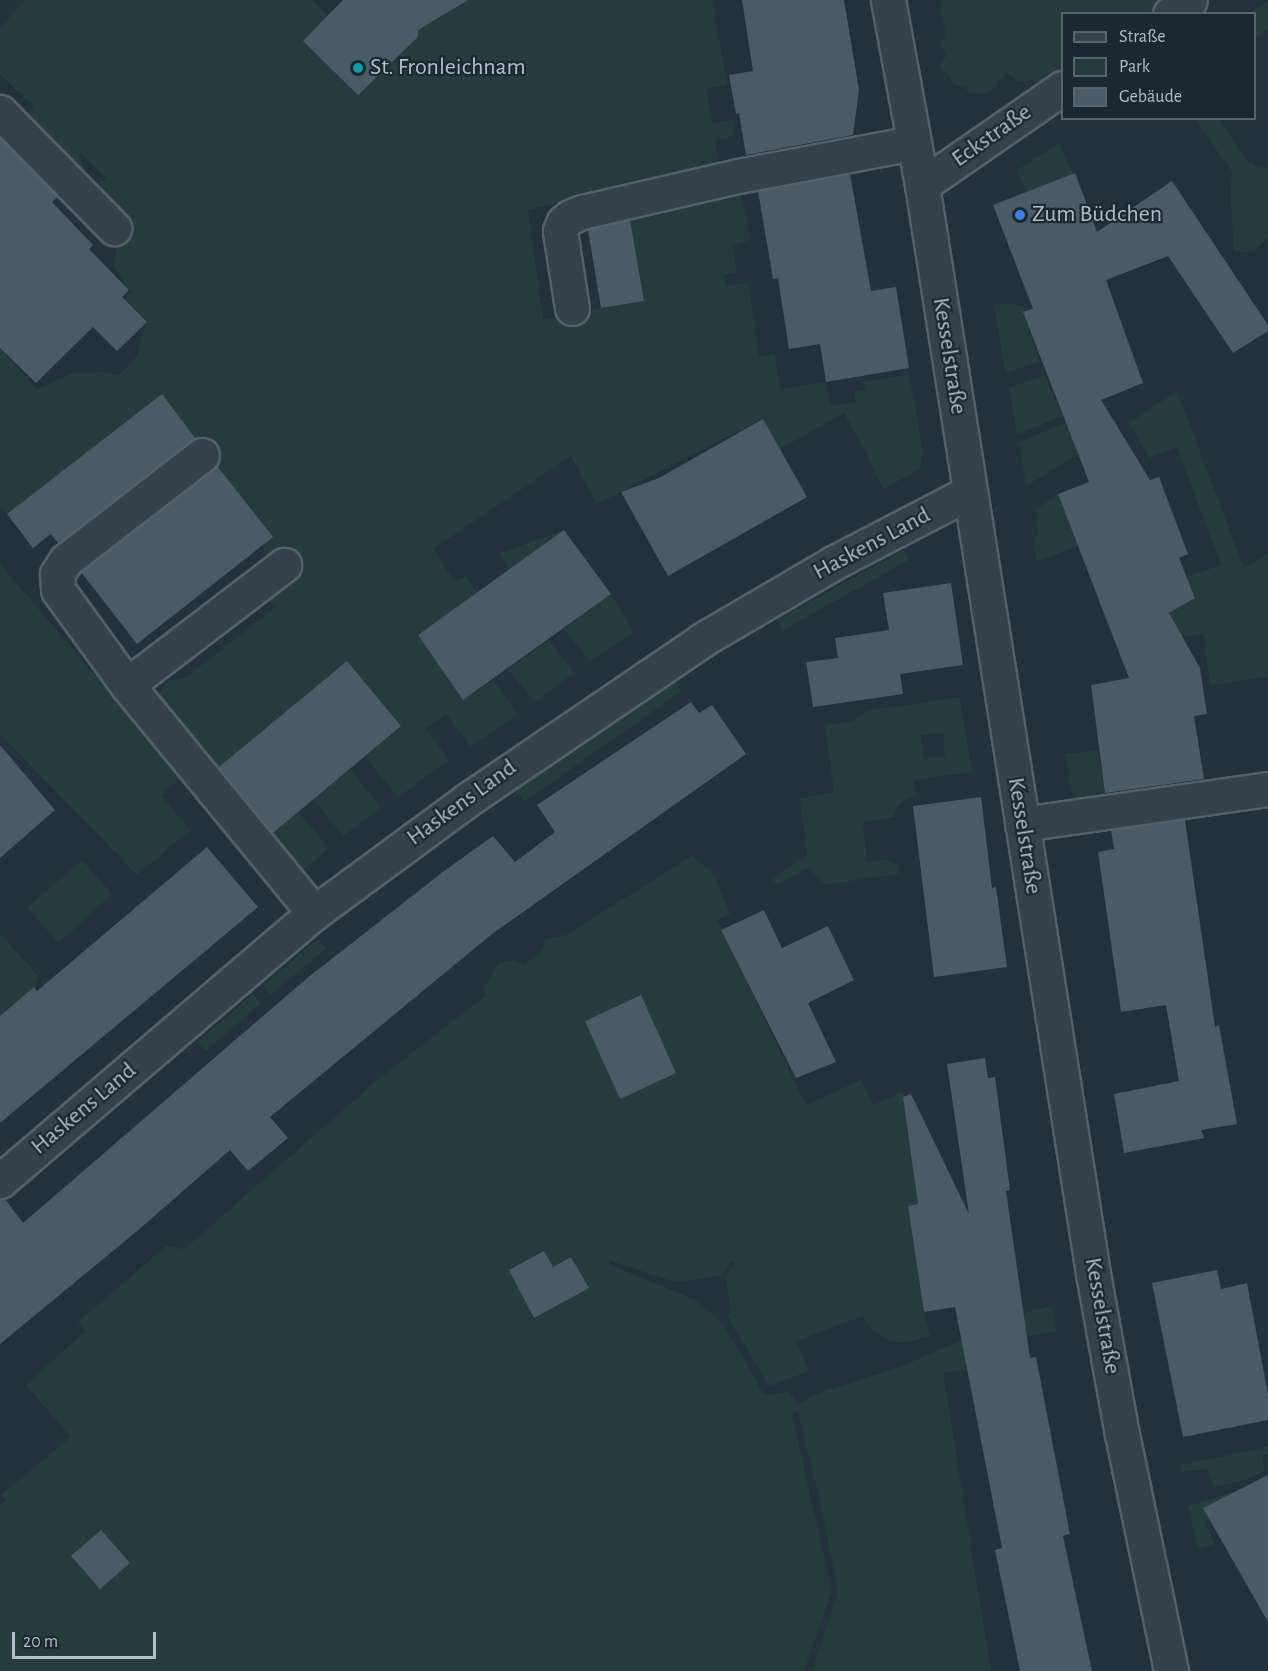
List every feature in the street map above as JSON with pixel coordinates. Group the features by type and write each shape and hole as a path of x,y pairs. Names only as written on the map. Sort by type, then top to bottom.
{"street":[{"name":"Kesselstraße","path":"888,0 922,184 1104,1335 1172,1671"},
{"path":"1173,12 1190,0"},
{"name":"Eckstraße","path":"922,184 1061,89"},
{"path":"0,112 114,228"},
{"path":"572,308 560,231 563,223 570,217 582,212 749,174 913,143"},
{"path":"202,455 66,560 57,574 58,590 62,599 127,685 314,913"},
{"name":"Haskens Land","path":"0,1181 314,913 476,793 656,669 835,562 970,492"},
{"path":"127,685 284,565"},
{"path":"1022,824 1268,789"}],"green space":[{"path":"26,0 312,0 328,16 303,41 358,95 418,37 418,22 439,18 451,8 456,0 712,0 727,85 706,88 713,124 733,119 734,136 715,140 719,166 528,210 543,320 644,300 629,216 741,192 750,240 732,245 737,272 724,275 726,287 748,283 759,356 775,354 780,389 826,382 831,406 856,402 854,392 866,389 864,382 909,374 923,452 920,468 883,490 864,448 844,413 780,449 762,419 597,504 571,456 433,549 454,581 466,577 477,593 418,635 463,700 493,680 518,714 471,747 446,714 426,728 449,760 398,797 365,757 401,726 347,661 215,770 161,703 160,693 167,681 185,678 276,607 272,605 261,582 265,555 260,529 173,489 170,439 57,501 40,488 7,514 0,505 0,349 37,389 70,374 105,372 119,375 137,356 146,324 124,299 131,292 113,266 117,245 125,227 25,118 34,107 0,74 0,27","holes":["78,151 107,179 90,186"]},
{"path":"940,0 1187,0 1180,12 1061,12 1061,84 1043,91 1033,80 1017,82 1005,70 1004,78 999,80 997,86 989,93 968,92 965,86 959,87 953,84 949,75 940,66 946,56 941,41 946,37"},
{"path":"1268,2 1268,29 1256,37 1256,12 1253,12"},
{"path":"1196,120 1220,120 1248,163 1252,162 1257,167 1268,168 1268,238 1253,252 1234,251 1230,186 1233,173"},
{"path":"1059,143 1073,174 1027,192 1017,170"},
{"path":"1009,303 1033,309 1023,313 1040,361 1008,372 1005,370 994,305"},
{"path":"1045,375 1062,416 1017,435 1009,388"},
{"path":"1177,391 1244,568 1268,554 1268,677 1210,685 1203,634 1181,637 1169,613 1195,598 1187,577 1221,565 1177,448 1149,458 1129,423"},
{"path":"1115,419 1119,429 1026,486 1019,442 1066,423 1070,435"},
{"path":"1058,494 1078,546 1037,562 1033,537 1038,536 1036,509"},
{"path":"564,530 509,570 500,553"},
{"path":"903,550 909,560 783,630 777,620"},
{"path":"0,564 182,777 161,795 190,830 137,875 0,734"},
{"path":"611,594 634,632 590,661 564,629"},
{"path":"549,640 574,673 535,702 508,670"},
{"path":"675,681 682,691 524,802 516,791"},
{"path":"960,697 972,772 914,780 916,795 902,802 895,810 894,817 863,822 867,863 886,860 899,865 900,873 825,885 808,868 775,885 771,880 807,854 800,799 834,792 825,725 852,721 867,711","holes":["943,733 945,756 924,759 921,735"]},
{"path":"1098,750 1106,801 1074,802 1065,754"},
{"path":"350,769 381,808 343,836 313,799"},
{"path":"298,812 329,848 300,873 270,836"},
{"path":"692,856 715,875 730,914 717,921 806,1105 861,1080 873,1105 903,1092 918,1204 908,1206 924,1312 930,1336 904,1343 889,1341 870,1328 863,1316 796,1341 809,1371 769,1386 728,1316 731,1309 726,1278 735,1263 732,1260 721,1276 675,1282 609,1260 610,1265 696,1300 723,1324 764,1395 789,1392 798,1404 819,1393 900,1367 1021,1314 1051,1306 1057,1331 1018,1338 1021,1356 943,1373 991,1671 812,1671 838,1593 823,1514 798,1411 792,1415 832,1591 804,1671 0,1671 0,1506 6,1500 1,1495 71,1437 26,1385 85,1331 78,1322 166,1246 183,1249 188,1246 375,1082 486,995 483,989 499,963 515,960 524,965 543,950 545,939 566,935"},
{"path":"82,860 112,894 59,943 27,908"},
{"path":"0,933 39,977 34,987 0,1016"},
{"path":"317,939 326,949 270,995 263,985"},
{"path":"253,994 261,1003 206,1051 197,1042"},
{"path":"1268,1447 1268,1455 1262,1457 1265,1471 1248,1479 1214,1487 1208,1469 1182,1472 1180,1465"},
{"path":"1237,1491 1204,1508 1209,1519 1205,1522 1215,1544 1198,1549 1188,1506"}],"building":[{"name":"St. Fronleichnam","path":"343,0 468,0 418,30 418,37 358,95 303,41"},
{"path":"742,0 844,0 859,90 853,135 746,155 739,113 736,114 729,75 753,71"},
{"path":"0,139 58,197 52,202 93,245 89,249 129,290 122,297 147,322 117,351 93,327 36,383 0,348"},
{"path":"1075,173 1097,232 1172,181 1268,325 1268,331 1233,353 1168,256 1106,280 1143,383 1101,400 1150,480 1159,477 1188,554 1179,558 1195,598 1169,613 1200,668 1207,714 1194,716 1204,779 1105,793 1091,685 1129,678 1058,494 1089,482 1023,312 1033,309 993,205"},
{"path":"850,174 871,291 896,287 909,368 826,382 820,344 789,349 778,278 773,279 758,191"},
{"path":"630,220 644,301 601,308 588,230"},
{"path":"162,394 195,438 58,543 51,534 33,548 7,514"},
{"path":"763,419 807,497 668,576 621,492 659,478"},
{"path":"217,466 273,537 137,644 81,572"},
{"path":"564,530 611,594 463,700 418,635"},
{"path":"951,583 963,665 900,674 903,694 813,707 806,662 838,658 835,638 889,630 883,593"},
{"path":"347,661 401,726 273,833 219,767"},
{"path":"691,702 699,713 712,705 746,754 492,934 270,1117 288,1138 248,1171 230,1150 136,1232 0,1344 0,1199 5,1199 23,1223 306,979 444,871 493,836 515,862 555,832 537,805"},
{"path":"0,745 55,810 0,858"},
{"path":"981,797 992,888 996,887 1007,967 934,977 913,806"},
{"path":"1185,820 1215,1027 1219,1025 1237,1124 1201,1130 1204,1138 1124,1153 1114,1094 1179,1081 1166,1005 1121,1012 1098,852 1114,849 1111,830"},
{"path":"207,847 258,907 0,1123 0,1016 34,987 37,991"},
{"path":"764,910 782,948 828,926 854,980 808,1003 836,1062 796,1078 721,930"},
{"path":"641,995 676,1073 620,1099 585,1021"},
{"path":"985,1058 988,1078 995,1077 1010,1190 1006,1191 1030,1358 1036,1357 1070,1534 1063,1536 1092,1671 1020,1671 995,1550 1002,1548 955,1307 924,1312 908,1206 918,1204 903,1097 911,1094 969,1214 947,1064"},
{"path":"544,1251 553,1267 571,1257 589,1288 534,1318 509,1270"},
{"path":"1217,1270 1221,1289 1247,1283 1268,1394 1268,1420 1183,1437 1152,1283"},
{"path":"1268,1475 1268,1622 1203,1508"},
{"path":"101,1530 130,1563 100,1589 71,1556"}],"place":[{"name":"St. Fronleichnam","path":"358,68"},
{"name":"Zum Büdchen","path":"1020,215"}]}
